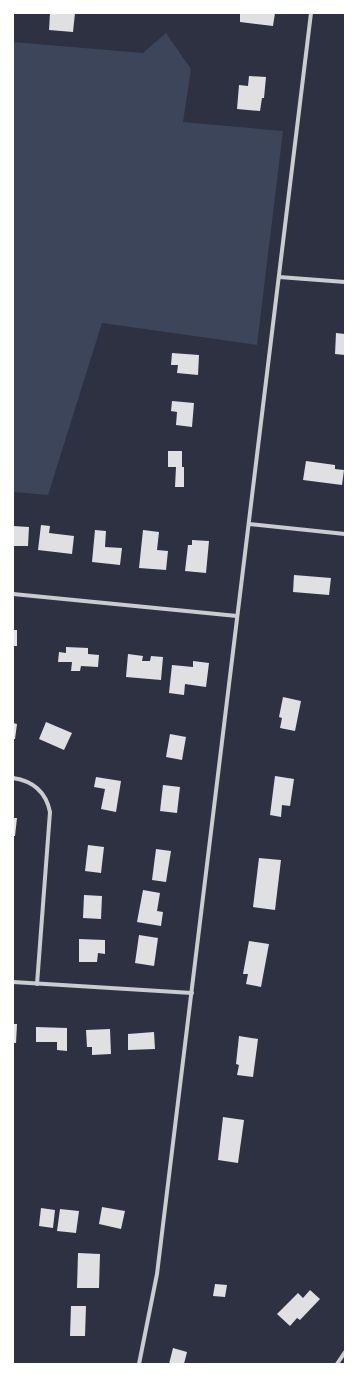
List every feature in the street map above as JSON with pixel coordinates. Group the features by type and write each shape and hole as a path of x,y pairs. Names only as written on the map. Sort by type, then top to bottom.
{"street":[{"path":"139,1364 157,1274 311,13"},
{"path":"279,277 345,282"},
{"path":"249,524 345,534"},
{"path":"13,594 237,616"},
{"path":"13,778 30,783 45,796 51,820 37,984"},
{"path":"13,982 192,993"},
{"path":"337,1364 345,1352"}],"shaded area":[{"path":"166,33 191,69 183,122 283,131 257,345 102,323 48,495 13,492 13,42 143,53"}],"building":[{"path":"50,13 75,13 73,32 49,30"},
{"path":"240,13 275,13 273,26 240,22"},
{"path":"249,76 266,77 264,98 262,98 260,111 237,109 239,85 248,86"},
{"path":"336,333 345,334 345,355 335,354"},
{"path":"172,353 199,355 198,375 177,373 178,365 171,365"},
{"path":"172,401 194,403 192,427 176,425 177,412 171,411"},
{"path":"168,451 182,451 184,487 175,487 176,467 168,467"},
{"path":"306,461 335,465 335,469 344,470 342,485 303,480"},
{"path":"41,525 50,526 49,533 74,536 72,554 38,550"},
{"path":"13,526 29,527 28,546 13,546"},
{"path":"95,530 106,531 105,547 122,548 120,565 92,562"},
{"path":"143,530 159,532 157,550 168,551 166,570 139,568"},
{"path":"192,540 209,541 206,573 185,571 188,545 192,545"},
{"path":"294,575 331,578 329,595 293,592"},
{"path":"13,630 17,630 17,646 13,646"},
{"path":"66,647 88,648 88,654 99,655 98,667 81,666 80,671 71,671 72,662 58,662 59,652 66,653"},
{"path":"128,654 143,656 142,661 150,661 151,656 163,657 161,680 126,677"},
{"path":"193,661 209,663 206,687 185,684 184,695 169,693 172,665 193,667"},
{"path":"283,697 301,701 295,731 280,728 282,718 279,717"},
{"path":"46,722 72,733 64,750 39,739"},
{"path":"13,723 17,724 15,739 13,739"},
{"path":"170,734 186,737 182,760 166,757"},
{"path":"275,776 294,779 290,806 282,805 281,817 270,815"},
{"path":"96,777 121,781 116,812 101,809 105,789 94,787"},
{"path":"163,785 180,787 177,813 160,811"},
{"path":"13,818 17,818 15,836 13,836"},
{"path":"88,845 104,847 101,873 85,871"},
{"path":"156,849 171,851 166,882 152,880"},
{"path":"259,858 281,860 275,910 253,907"},
{"path":"143,890 160,893 157,911 163,912 161,926 137,922"},
{"path":"84,895 102,896 101,919 83,918"},
{"path":"139,935 158,938 154,966 135,963"},
{"path":"79,939 105,940 105,954 98,953 97,962 79,962"},
{"path":"249,941 269,944 261,987 246,984 248,974 243,974"},
{"path":"13,1024 17,1024 16,1043 13,1043"},
{"path":"36,1027 67,1028 67,1051 57,1050 57,1042 36,1042"},
{"path":"110,1029 111,1054 92,1055 92,1047 87,1047 86,1030"},
{"path":"154,1032 155,1049 128,1050 128,1034"},
{"path":"239,1036 258,1039 253,1077 237,1075 239,1065 236,1064"},
{"path":"223,1117 244,1120 238,1163 218,1160"},
{"path":"102,1207 125,1211 121,1229 99,1224"},
{"path":"41,1208 55,1210 53,1228 39,1226"},
{"path":"60,1209 79,1211 76,1233 57,1231"},
{"path":"78,1253 100,1254 99,1288 77,1288"},
{"path":"215,1284 227,1285 225,1297 213,1296"},
{"path":"310,1290 320,1299 300,1320 297,1318 290,1326 277,1314 298,1293 303,1298"},
{"path":"71,1306 86,1306 85,1336 70,1336"},
{"path":"173,1348 187,1352 184,1364 169,1364"}]}
